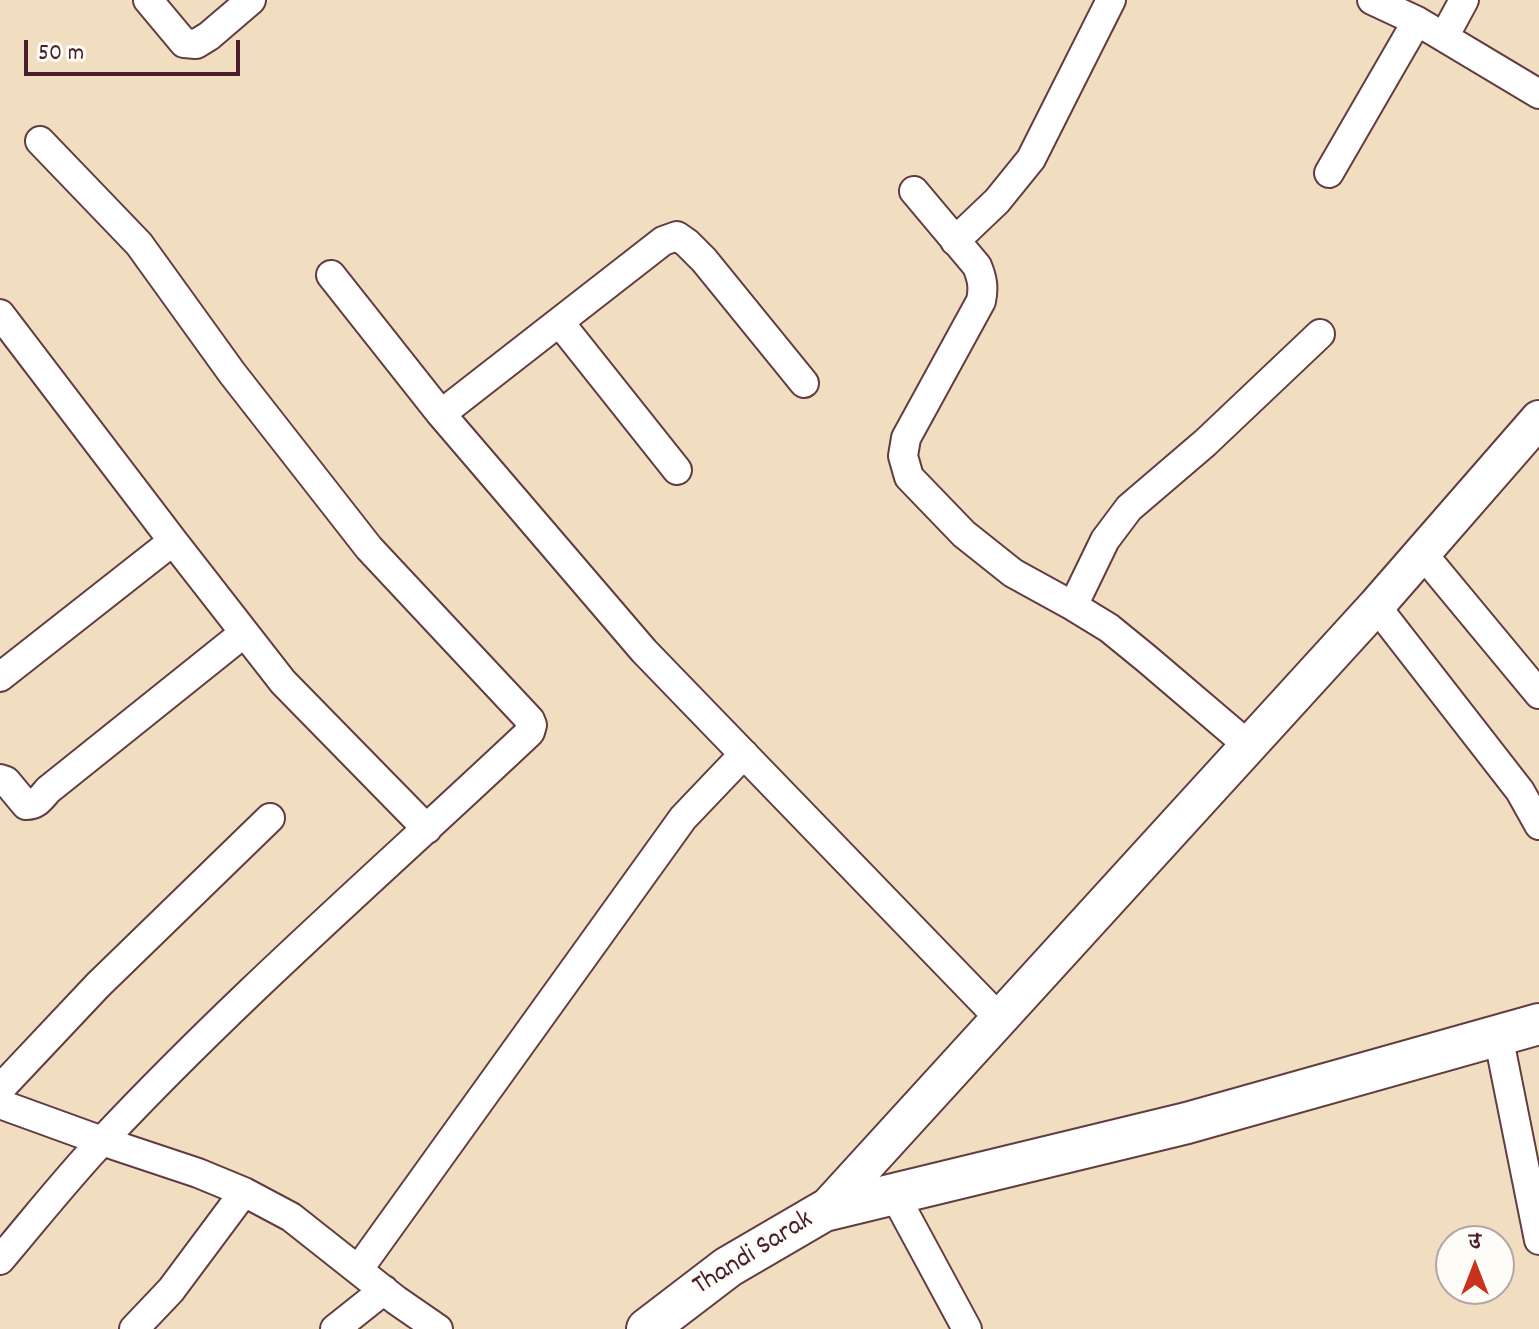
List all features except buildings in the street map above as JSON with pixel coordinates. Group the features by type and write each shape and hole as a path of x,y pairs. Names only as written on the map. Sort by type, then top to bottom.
{"main road":[{"name":"Thandi Sarak","path":"647,1329 728,1267 824,1211 1187,1123 1539,1024"}],"street":[{"path":"148,0 184,43 196,44 251,0"},
{"path":"1372,0 1417,21 1539,94"},
{"path":"1444,37 1464,0"},
{"path":"955,241 997,201 1031,159 1108,1"},
{"path":"1329,173 1417,21"},
{"path":"0,1260 102,1141 196,1045 530,732 532,725 369,548 232,373 139,244 40,141"},
{"path":"914,191 977,266 983,289 981,301 906,438 903,456 909,477 964,534 1013,573 1109,628 1249,746"},
{"path":"441,414 663,241 677,236 704,260 804,383"},
{"path":"331,275 441,414 644,651 1000,1019"},
{"path":"0,314 283,682 427,829"},
{"path":"560,323 677,470"},
{"path":"1073,606 1105,540 1129,508 1205,443 1320,334"},
{"path":"824,1211 1376,606 1539,419"},
{"path":"0,677 173,541"},
{"path":"1422,553 1539,694"},
{"path":"1376,606 1520,791 1539,825"},
{"path":"0,779 6,781 26,805 38,802 48,790 244,633"},
{"path":"358,1270 683,818 744,754"},
{"path":"0,1089 98,985 270,818"},
{"path":"1498,1035 1539,1240"},
{"path":"0,1104 244,1192 291,1217 438,1329"},
{"path":"134,1329 171,1290 244,1192"},
{"path":"894,1194 967,1329"},
{"path":"335,1329 384,1290"}]}
